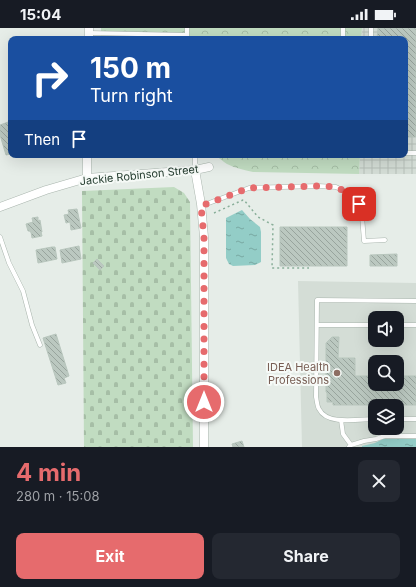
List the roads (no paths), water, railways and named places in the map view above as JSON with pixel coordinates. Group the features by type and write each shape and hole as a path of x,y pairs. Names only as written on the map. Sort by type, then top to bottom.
{"street":[{"path":"87,158 87,178"},
{"name":"Jackie Robinson Street","path":"0,207 46,190 87,178 195,170 209,167"},
{"path":"195,170 204,237 204,447"}],"lane":[{"path":"89,34 154,36"},
{"path":"195,158 195,170"},
{"path":"201,206 249,188 318,186 336,187 350,194 359,204 362,216 364,241 385,240"},
{"path":"0,237 9,263 23,291 32,325 40,344"},
{"path":"368,419 341,420 330,418 323,415 319,409 316,397 317,300 416,301"},
{"path":"317,325 368,325"},
{"path":"404,325 416,325"},
{"path":"404,419 416,419"},
{"path":"341,420 343,434 350,446 384,436 416,436"}],"water":[{"path":"242,210 260,227 261,262 255,265 233,266 229,264 226,258 226,218"},
{"path":"383,439 416,439 416,447 362,447"}],"place":[{"name":"IDEA Health Professions","path":"337,373"}]}
